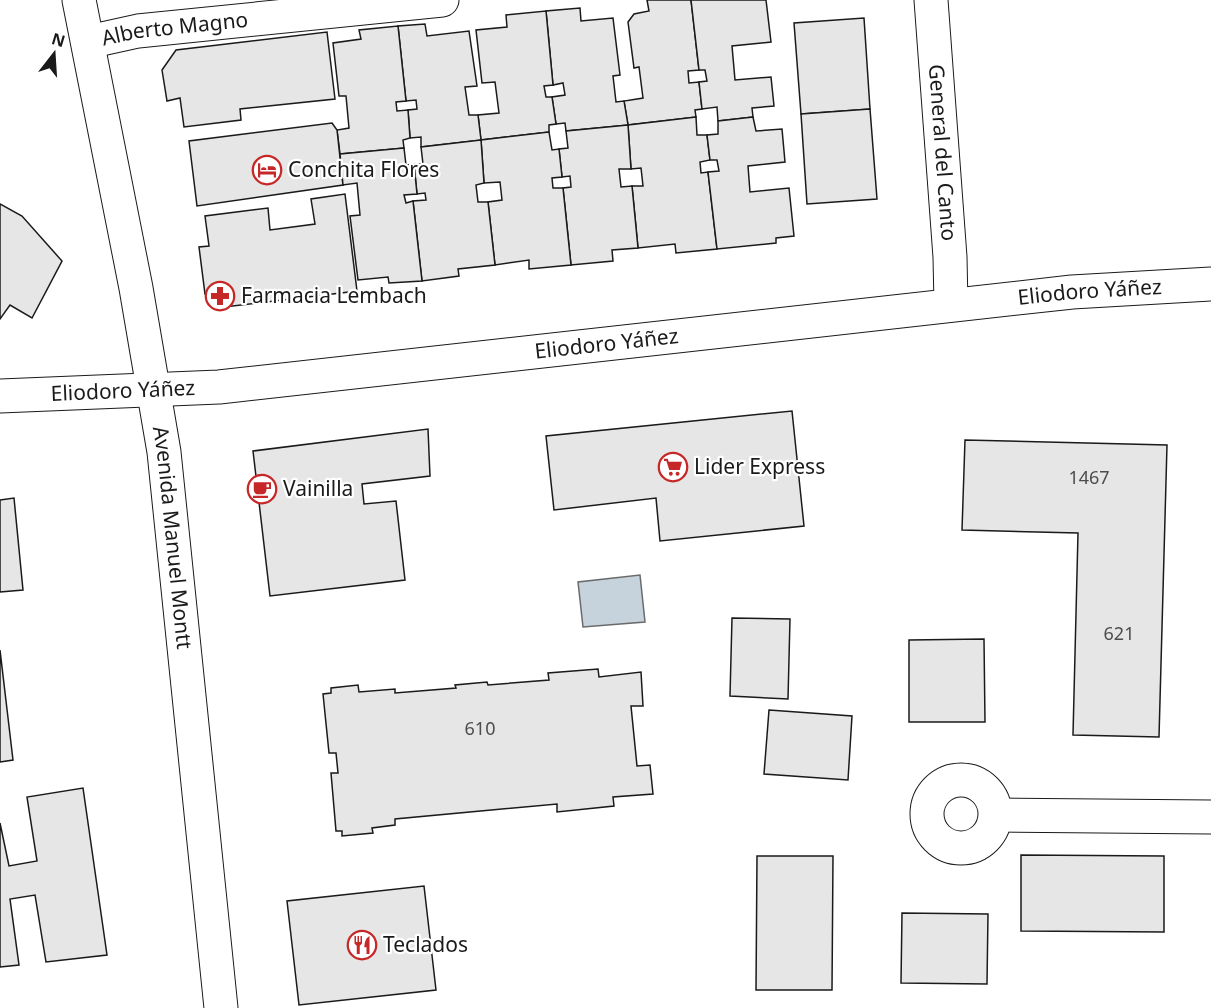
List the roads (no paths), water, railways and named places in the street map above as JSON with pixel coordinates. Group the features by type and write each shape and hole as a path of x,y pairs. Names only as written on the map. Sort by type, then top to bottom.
{"main road":[{"name":"Avenida Manuel Montt","path":"79,0 164,452 221,1008"},
{"name":"Alberto Magno","path":"88,42 138,31 442,0"},
{"name":"General del Canto","path":"931,0 950,257 951,305"},
{"name":"Eliodoro Yáñez","path":"0,396 219,387 1072,292 1211,284"},
{"path":"996,815 1211,817"}],"place":[{"name":"Conchita Flores","path":"267,170"},
{"name":"Farmacia Lembach","path":"220,296"},
{"name":"Lider Express","path":"673,467"},
{"name":"Vainilla","path":"262,489"},
{"name":"Teclados","path":"362,945"}]}
